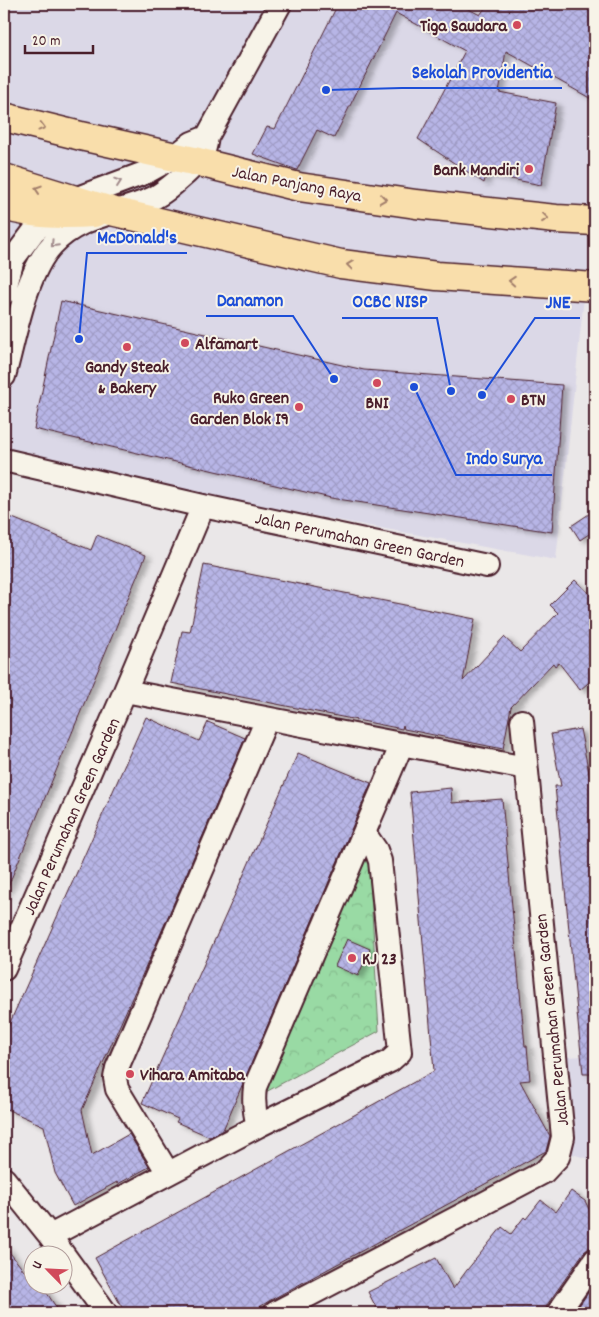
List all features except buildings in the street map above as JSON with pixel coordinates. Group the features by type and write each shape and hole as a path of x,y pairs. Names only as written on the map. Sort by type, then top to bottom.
{"main road":[{"name":"Jalan Panjang Raya","path":"4,116 299,187 425,205 556,219 595,221"},
{"path":"4,178 63,208"},
{"path":"4,206 16,210 63,208 110,212 341,264 437,276 595,287"}],"street":[{"path":"4,293 13,259 34,231 63,208 147,172 204,153 207,137 280,4"},
{"path":"4,376 37,265 52,244 80,223 153,198 180,179 186,160"},
{"name":"Jalan Perumahan Green Garden","path":"4,460 203,506 487,566"},
{"name":"Jalan Perumahan Green Garden","path":"4,969 203,506"},
{"path":"125,691 526,768"},
{"path":"168,1173 116,1090 114,1078 267,718"},
{"name":"Jalan Perumahan Green Garden","path":"275,1313 544,1172 558,1157 563,1137 522,721"},
{"path":"258,1126 254,1114 253,1101 255,1087 402,744"},
{"path":"50,1236 258,1126 390,1061 400,1052 380,861 376,850 365,834"},
{"path":"4,1179 50,1236 106,1313"},
{"path":"558,1313 595,1260"}],"shaded area":[{"path":"4,4 595,4 595,297 584,297 556,560 4,459"},
{"path":"595,1055 595,1161 566,1152 556,1058"}],"green space":[{"path":"368,844 379,1031 262,1094"}],"place":[{"name":"Tiga Saudara","path":"517,25"},
{"name":"Sekolah Providentia","path":"326,90"},
{"name":"Bank Mandiri","path":"529,169"},
{"name":"McDonald's","path":"79,339"},
{"name":"Alfamart","path":"185,343"},
{"name":"Gandy Steak & Bakery","path":"127,347"},
{"name":"Danamon","path":"334,379"},
{"name":"BNI","path":"377,383"},
{"name":"Indo Surya","path":"414,387"},
{"name":"OCBC NISP","path":"451,391"},
{"name":"JNE","path":"482,395"},
{"name":"BTN","path":"511,399"},
{"name":"Ruko Green Garden Blok I9","path":"299,407"},
{"name":"KJ 23","path":"352,958"},
{"name":"Vihara Amitaba","path":"130,1074"}]}
